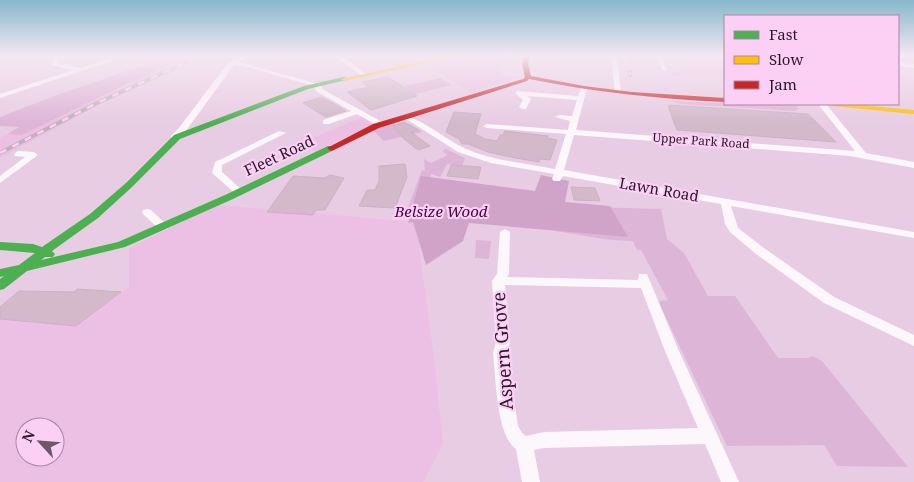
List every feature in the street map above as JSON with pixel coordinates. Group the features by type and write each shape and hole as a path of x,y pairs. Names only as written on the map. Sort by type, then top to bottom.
{"main road":[{"path":"0,286 100,211 129,186 174,138 186,130 316,85 347,78"},
{"name":"Fleet Road","path":"0,273 121,245 239,192 382,124 409,117 524,78"},
{"path":"533,78 582,93 618,92 724,100"},
{"path":"842,105 914,112"},
{"path":"0,246 22,246 45,251 54,260"}],"street":[{"path":"0,96 53,78"},
{"path":"186,130 222,78"},
{"path":"294,78 316,85 319,87 318,90 382,124"},
{"path":"616,78 618,92"},
{"path":"522,107 527,99 518,94 582,93 558,175"},
{"path":"823,105 862,154"},
{"path":"326,122 358,111"},
{"name":"Lawn Road","path":"409,117 445,141 472,154 508,164 558,175 725,202 914,236"},
{"path":"559,117 574,119"},
{"name":"Upper Park Road","path":"487,126 862,154 914,166"},
{"path":"239,192 217,173 218,164 282,133"},
{"path":"0,180 34,155 18,154"},
{"path":"725,202 730,224 734,230 760,251 829,300 914,340"},
{"path":"147,212 163,227"},
{"path":"498,281 502,274 505,232"},
{"name":"Aspern Grove","path":"530,482 524,444 516,439 510,426 500,353 504,342 498,281 644,281 672,351 730,482"},
{"path":"524,444 544,440 709,436"}],"shaded area":[{"path":"105,78 139,78 22,135 8,134 19,127 0,126 0,117"},
{"path":"139,78 157,78 101,104 0,158 0,138 21,127 14,132"},
{"path":"439,78 452,85 415,94 404,86"},
{"path":"448,78 515,78 471,92"},
{"path":"670,101 724,103 724,105 796,106 799,109 795,111 682,104"},
{"path":"362,117 373,125 316,151 299,144"},
{"path":"395,123 395,129 404,128 409,133 420,130 422,132 384,141 373,130"},
{"path":"446,149 465,158 462,166 447,164 440,177 431,174 417,216 407,210 422,170 425,171 424,159 431,163 448,155 442,151"},
{"path":"561,202 591,207 661,209 667,239 684,253 708,296 735,296 778,358 807,358 813,356 822,361 908,467 837,466 824,445 727,446 658,301 668,300 641,250 637,250 633,241 611,240 555,231 553,229"},
{"path":"219,205 413,222 416,225 432,343 443,444 423,482 0,482 0,319 76,326 129,287 129,248"},
{"path":"476,240 491,241 489,259 475,258"}],"green space":[{"name":"Belsize Wood","path":"541,175 569,181 565,202 610,206 628,237 469,223 463,241 426,265 413,222 408,223 421,176 535,191"}],"building":[{"path":"390,78 417,96 371,110 347,92 369,87 362,82"},
{"path":"321,97 346,111 326,117 303,103"},
{"path":"669,105 808,114 836,142 677,130"},
{"path":"454,112 481,114 475,134 485,139 497,141 505,131 548,136 547,138 557,140 550,160 540,159 539,162 515,158 488,152 468,144 462,144 459,139 446,132"},
{"path":"404,122 419,130 411,132 430,146 418,150 403,138 393,126"},
{"path":"405,164 407,177 395,208 359,206 367,190 375,190 379,181 379,166"},
{"path":"451,165 481,167 478,179 447,176"},
{"path":"330,175 344,178 325,210 316,210 313,215 267,212 293,176 325,178"},
{"path":"571,187 595,188 600,201 574,200"},
{"path":"77,289 121,292 76,326 0,319 0,307 19,291 74,292"}],"railway":[{"path":"0,153 95,104 151,78"}],"traffic: fast":[{"path":"0,286 31,261 94,216 129,185 177,137 306,87 344,79"},
{"path":"0,273 121,245 229,197 331,148"},
{"path":"0,246 33,248 49,254"}],"traffic: slow":[{"path":"842,105 914,112"}],"traffic: jam":[{"path":"331,148 376,126 527,78"},
{"path":"536,78 584,88 632,94 724,100"}]}
